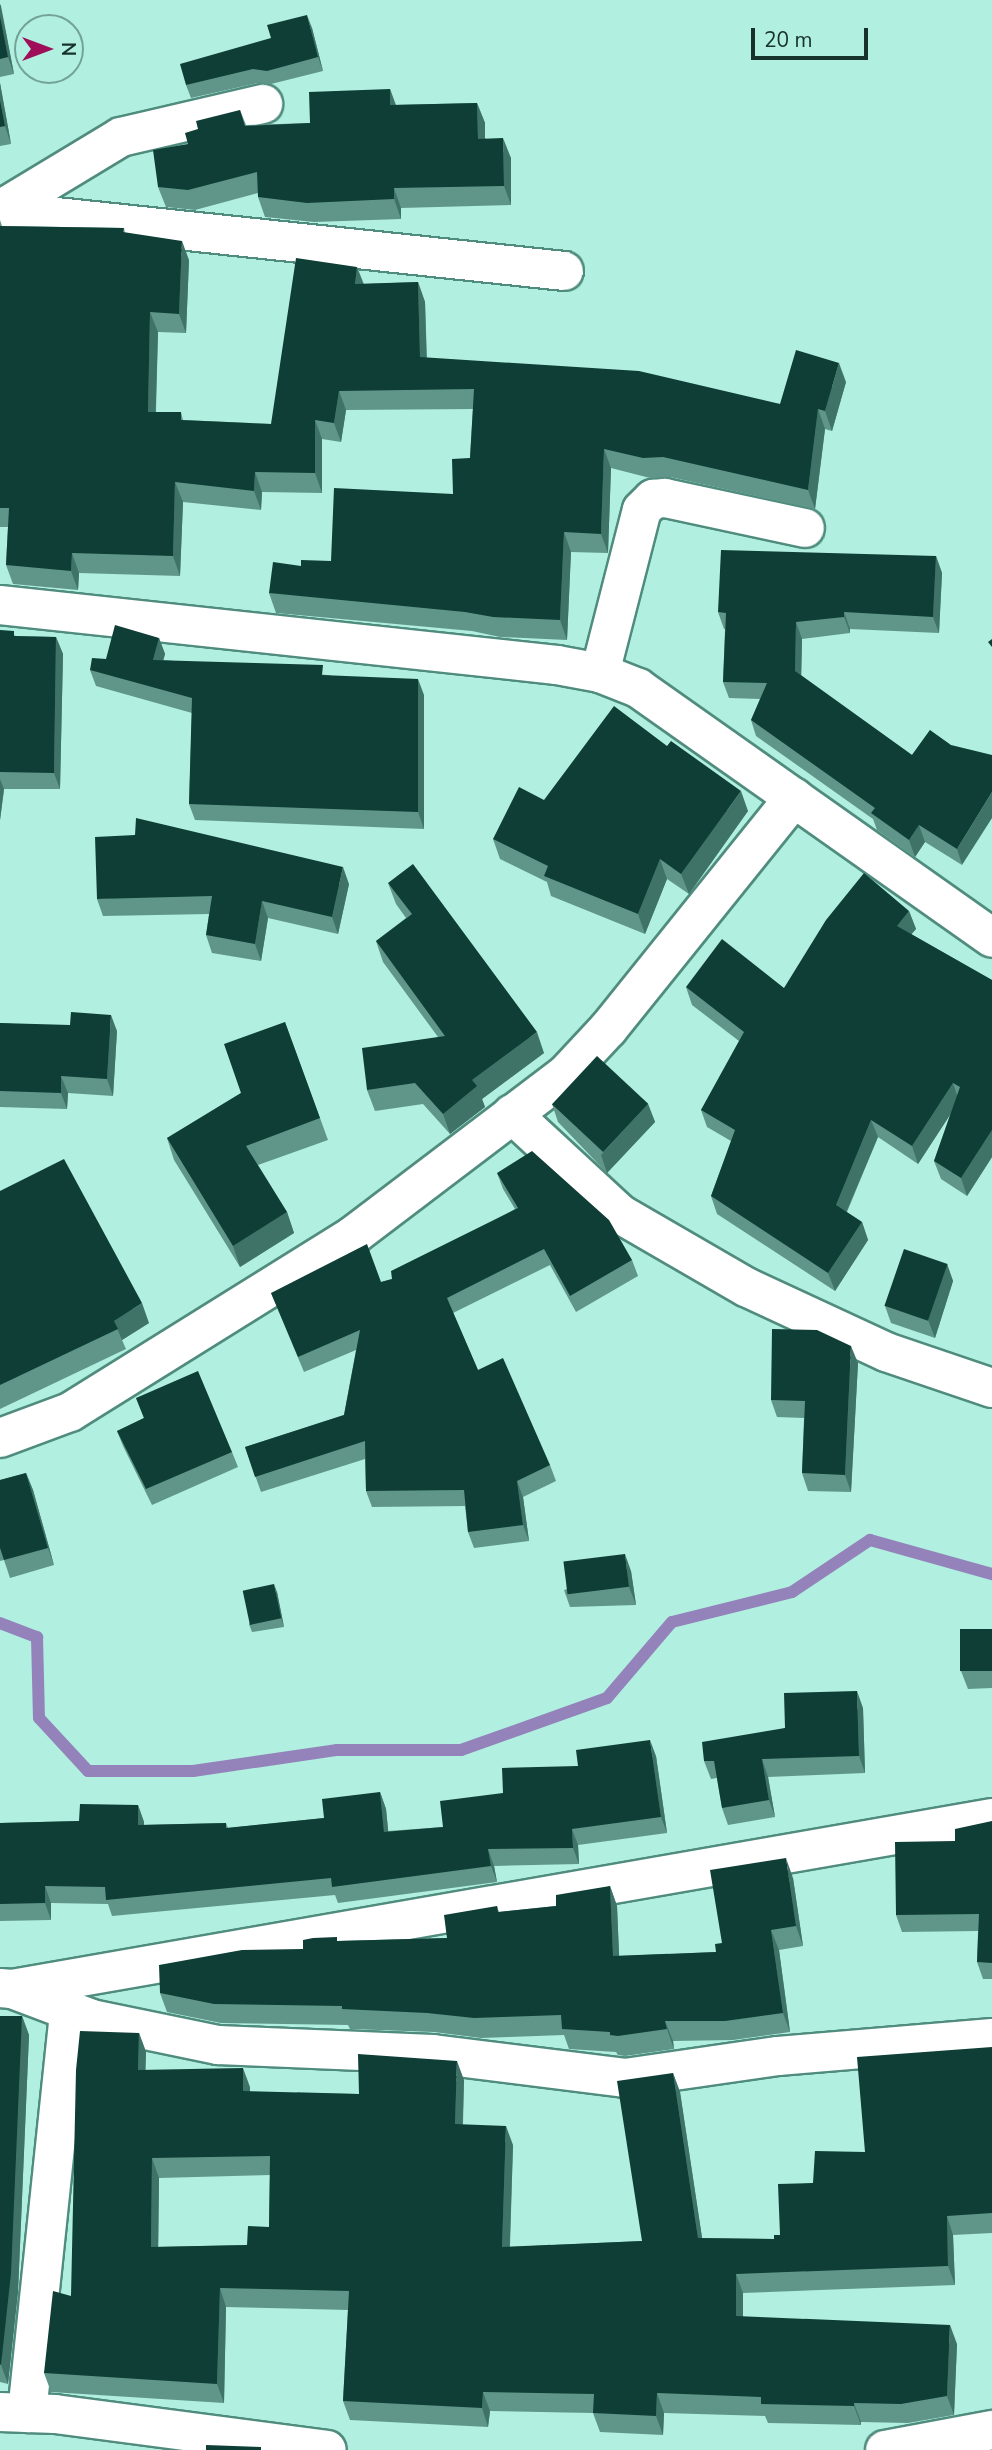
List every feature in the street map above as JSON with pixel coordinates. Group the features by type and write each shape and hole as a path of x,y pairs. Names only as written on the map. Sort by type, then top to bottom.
{"street":[{"path":"0,210 121,137 263,103"},
{"path":"0,210 564,271"},
{"path":"600,673 642,510 653,499 665,498 805,528"},
{"path":"0,605 557,665 600,673 638,688 992,938"},
{"path":"0,1438 70,1412 354,1235 566,1074 608,1029 794,798"},
{"path":"512,1114 620,1214 746,1287 886,1353 992,1388"},
{"path":"6,1988 992,1818"},
{"path":"6,1988 92,2019 218,2045 433,2054 625,2078 778,2056 992,2038"},
{"path":"69,2011 14,2412 327,2450"},
{"path":"885,2450 992,2430"}],"building":[{"path":"307,15 318,57 267,71 253,69 186,85 180,64 271,38 267,25"},
{"path":"0,16 8,57 0,59"},
{"path":"390,89 390,105 477,103 478,139 503,138 504,186 394,188 394,199 307,203 258,197 257,172 188,190 158,187 153,150 188,144 185,133 198,129 196,121 240,110 245,126 310,123 309,92"},
{"path":"0,100 5,126 0,127"},
{"path":"0,226 124,228 123,232 182,241 179,314 150,312 148,412 181,412 181,420 271,424 296,258 357,267 355,284 418,282 420,357 639,371 780,404 796,350 839,363 825,411 818,409 808,490 663,457 643,458 604,449 601,534 564,532 560,620 493,617 269,593 273,562 301,566 301,560 331,561 334,488 453,494 452,459 470,458 474,389 339,391 334,423 315,420 315,473 255,472 254,491 175,482 173,556 72,553 71,571 6,565 9,508 0,508"},
{"path":"721,550 936,556 933,617 844,612 844,617 796,622 795,671 912,755 930,730 951,745 992,755 992,792 957,849 919,825 909,840 871,813 875,808 751,720 767,683 723,682 726,613 718,612"},
{"path":"115,625 159,638 153,660 323,665 322,675 418,679 418,812 189,804 192,698 90,670 92,658 106,659"},
{"path":"0,630 14,631 14,636 56,637 54,773 0,772"},
{"path":"614,706 667,746 671,741 741,791 681,874 660,859 638,914 544,876 548,866 493,839 519,787 544,800"},
{"path":"136,818 343,867 332,917 262,901 255,944 206,935 212,896 97,899 95,837 135,835"},
{"path":"413,864 537,1032 472,1080 477,1086 443,1114 415,1083 367,1090 362,1048 445,1036 376,941 412,914 388,883"},
{"path":"864,873 909,911 897,926 992,980 992,1130 961,1178 934,1161 960,1087 953,1083 912,1146 871,1120 836,1205 862,1222 828,1273 711,1196 735,1130 701,1110 744,1032 686,987 722,939 784,988 826,920"},
{"path":"71,1012 111,1015 107,1079 61,1076 61,1093 0,1091 0,1023 70,1025"},
{"path":"285,1022 320,1118 246,1146 287,1212 233,1246 167,1138 241,1093 224,1044"},
{"path":"597,1056 648,1104 603,1152 552,1104"},
{"path":"532,1151 609,1220 632,1260 570,1296 544,1249 447,1298 478,1370 503,1358 550,1465 517,1481 523,1525 468,1532 464,1490 366,1491 365,1441 255,1477 245,1447 344,1415 360,1330 298,1357 271,1293 367,1244 381,1282 392,1279 391,1271 518,1208 497,1173"},
{"path":"64,1159 142,1303 114,1321 118,1329 0,1385 0,1191"},
{"path":"904,1249 947,1264 928,1321 884,1306"},
{"path":"772,1329 817,1330 851,1346 845,1475 802,1473 805,1401 771,1400"},
{"path":"198,1371 232,1452 146,1489 117,1431 144,1418 136,1398"},
{"path":"26,1473 48,1548 4,1560 0,1548 0,1480"},
{"path":"625,1554 629,1587 567,1594 563,1562"},
{"path":"274,1584 281,1618 250,1625 243,1591"},
{"path":"960,1629 992,1629 992,1671 960,1671"},
{"path":"857,1691 859,1756 762,1759 769,1800 722,1808 714,1761 704,1761 702,1742 785,1728 784,1693"},
{"path":"650,1740 661,1817 572,1829 573,1848 488,1849 491,1866 332,1887 331,1878 106,1900 105,1887 45,1886 45,1903 0,1904 0,1823 79,1821 80,1804 138,1805 138,1825 226,1823 226,1828 324,1818 322,1799 380,1792 384,1832 443,1827 440,1801 503,1793 502,1768 578,1766 576,1750"},
{"path":"992,1821 992,1963 977,1962 979,1914 896,1915 895,1842 955,1841 955,1829"},
{"path":"786,1858 796,1926 771,1930 783,2013 725,2021 665,2021 667,2029 618,2036 610,2035 610,2032 562,2029 561,2015 474,2018 342,2009 342,2006 214,2004 160,1993 159,1965 242,1950 303,1949 303,1940 313,1938 337,1937 337,1941 447,1938 444,1915 497,1906 498,1912 556,1906 556,1895 610,1886 613,1956 716,1952 715,1944 722,1943 710,1870"},
{"path":"0,2016 22,2016 11,2273 1,2365 0,2364"},
{"path":"80,2031 139,2033 138,2070 243,2068 243,2091 359,2094 358,2054 457,2061 455,2124 506,2126 502,2247 642,2241 617,2081 673,2073 698,2238 774,2239 774,2235 780,2235 778,2184 813,2183 815,2151 865,2152 857,2057 992,2047 992,2213 947,2216 948,2266 736,2274 736,2316 950,2325 947,2396 901,2404 854,2403 854,2406 761,2404 761,2397 657,2393 656,2416 593,2413 594,2394 483,2392 482,2408 343,2401 349,2291 220,2288 217,2384 44,2373 53,2291 71,2296 76,2070","holes":["270,2156 269,2227 248,2226 247,2245 151,2247 152,2158"]},
{"path":"206,2445 261,2447 261,2450 206,2450"}],"waterway":[{"path":"0,1623 37,1637 39,1718 88,1771 193,1771 337,1750 461,1750 607,1698 672,1622 792,1592 870,1540 992,1574"}]}
